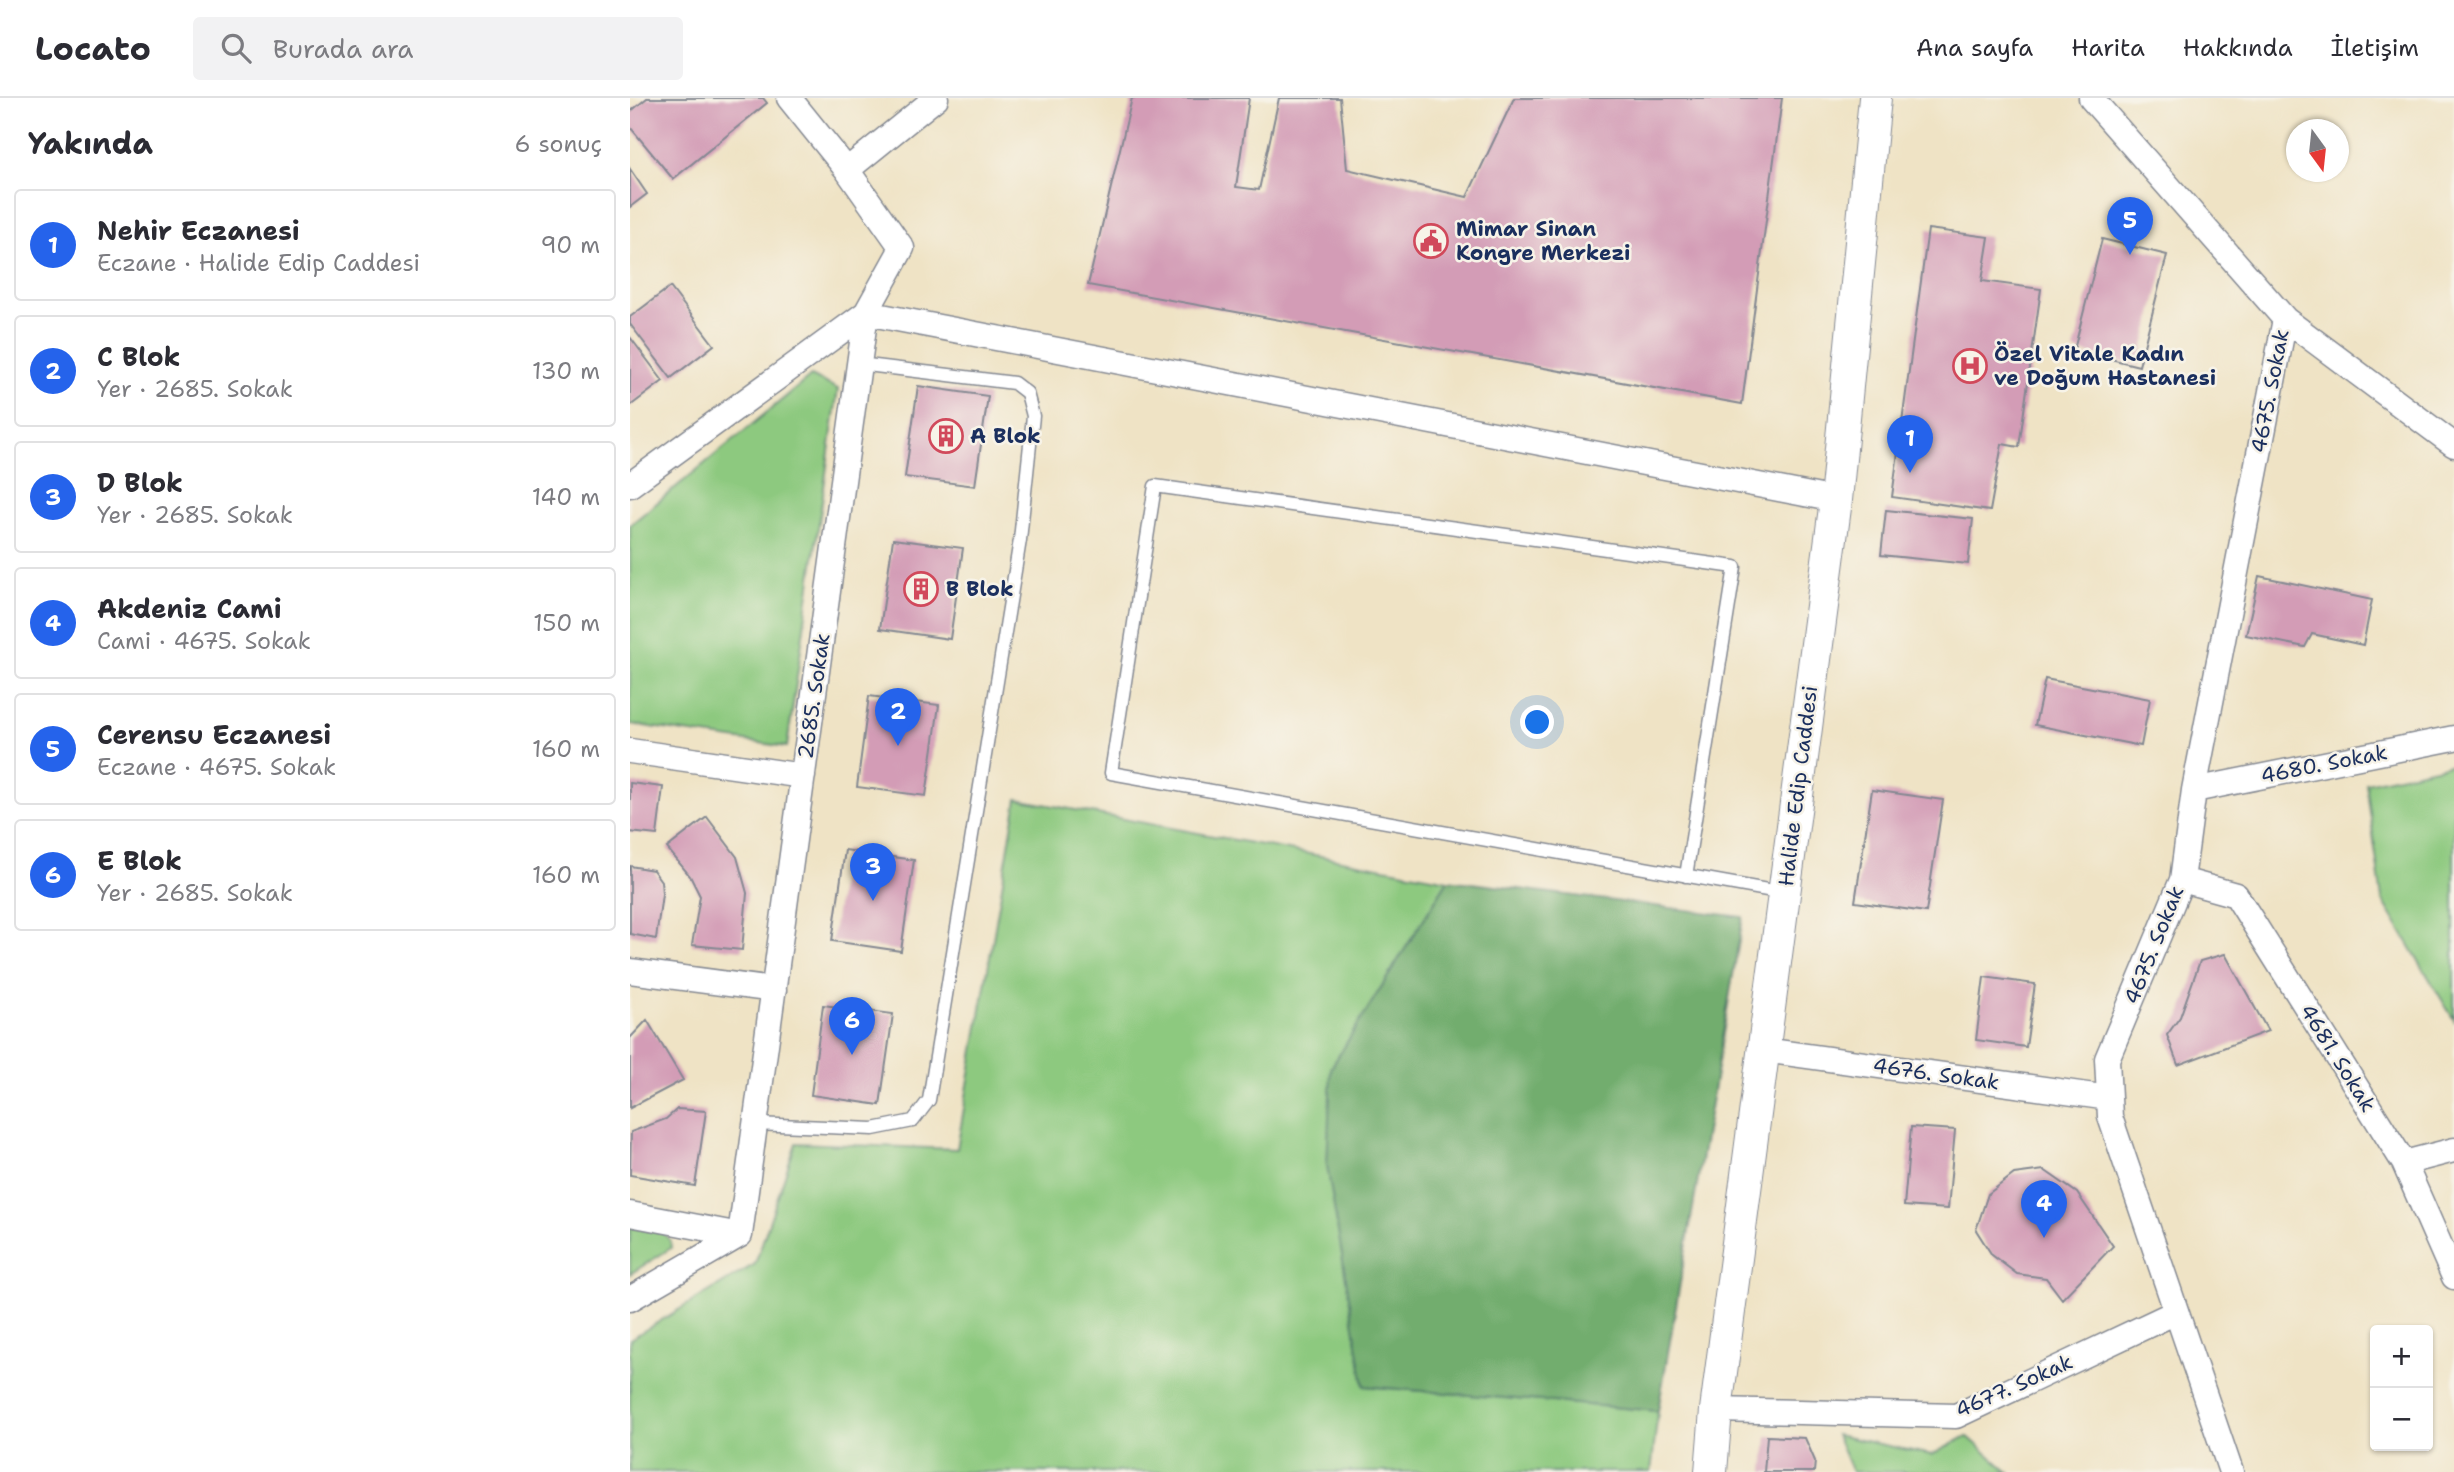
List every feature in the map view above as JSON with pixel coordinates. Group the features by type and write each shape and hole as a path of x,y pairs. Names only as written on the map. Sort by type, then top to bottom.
{"street":[{"path":"789,98 847,170 936,98"},
{"name":"Halide Edip Caddesi","path":"1711,1472 1716,1410 1836,500 1875,98"},
{"path":"2091,98 2284,319 2454,445"},
{"name":"2685. Sokak","path":"740,1235 866,313 902,248 847,170"},
{"path":"630,485 866,313 1836,500"},
{"name":"4675. Sokak","path":"2231,1472 2110,1117 2107,1059 2182,880 2194,790 2284,319"},
{"name":"4680. Sokak","path":"2194,790 2454,738"},
{"path":"630,751 803,776"},
{"name":"4681. Sokak","path":"2182,880 2236,895 2404,1163 2454,1277"},
{"path":"630,971 774,990"},
{"name":"4676. Sokak","path":"1764,1051 2109,1098"},
{"path":"2404,1163 2454,1150"},
{"path":"630,1214 740,1235"},
{"path":"630,1299 740,1235"},
{"name":"4677. Sokak","path":"1716,1410 1956,1416 2176,1312"}],"lane":[{"path":"755,1124 873,1129 913,1121 929,1100 1020,540 1032,416 1027,393 1014,383 859,364"},
{"path":"1686,876 1735,567 1155,486 1111,773 1686,876 1784,893"}],"green space":[{"path":"811,376 838,389 787,747 630,724 630,525"},
{"path":"2454,764 2454,1020 2382,899 2366,783"},
{"path":"1017,799 1448,880 1331,1068 1364,1386 1658,1411 1651,1472 630,1472 630,1339 755,1264 796,1143 957,1149"},
{"path":"1448,880 1743,917 1658,1411 1364,1386 1327,1166 1331,1068"},
{"path":"630,1227 663,1233 670,1240 671,1248 630,1274"},
{"path":"1836,1435 1932,1455 1967,1436 2009,1472 1852,1472"}],"building":[{"path":"647,98 763,98 767,103 673,179 630,127 630,112"},
{"name":"Mimar Sinan Kongre Merkezi","path":"1132,98 1249,98 1236,187 1259,190 1279,98 1340,98 1347,169 1467,197 1514,98 1782,98 1742,404 1088,285"},
{"path":"630,169 647,194 630,207"},
{"name":"Özel Vitale Kadın ve Doğum Hastanesi","path":"1928,229 1989,237 1982,281 2041,289 2019,447 2002,444 1990,511 1892,497"},
{"path":"2102,239 2167,255 2139,366 2074,350"},
{"path":"670,287 714,345 671,378 630,324 630,317"},
{"path":"630,337 663,381 630,406"},
{"name":"A Blok","path":"918,386 988,396 975,486 905,477"},
{"path":"1886,510 1973,519 1968,564 1881,555"},
{"name":"B Blok","path":"893,539 963,548 950,639 880,629"},
{"path":"2259,576 2372,600 2363,645 2312,634 2305,647 2246,635"},
{"path":"2045,679 2150,699 2141,746 2035,725"},
{"path":"869,696 939,705 926,796 857,787"},
{"path":"630,783 663,787 657,835 630,832"},
{"path":"1872,790 1943,800 1926,912 1855,902"},
{"path":"707,817 737,857 747,893 742,950 692,945 700,896 690,876 667,848"},
{"path":"845,850 914,860 901,951 832,941"},
{"path":"630,866 653,870 661,881 662,894 656,939 630,934"},
{"path":"2225,954 2268,1031 2178,1065 2167,1035 2180,1017 2200,961"},
{"path":"1984,977 2035,984 2026,1047 1976,1040"},
{"path":"823,1005 893,1014 880,1105 811,1095"},
{"path":"647,1020 683,1080 630,1108 630,1038"},
{"path":"677,1109 706,1111 695,1186 630,1175 631,1132 666,1119"},
{"path":"1911,1127 1955,1130 1948,1209 1904,1206"},
{"path":"2044,1170 2077,1193 2113,1246 2062,1299 2046,1278 2017,1274 1992,1255 1976,1230 1988,1194 2014,1174"},
{"path":"1767,1436 1805,1438 1815,1461 1814,1472 1764,1472"}],"place":[{"name":"Mimar Sinan Kongre Merkezi","path":"1431,241"},
{"name":"Cerensu Eczanesi","path":"2130,255"},
{"name":"Özel Vitale Kadın ve Doğum Hastanesi","path":"1970,366"},
{"name":"A Blok","path":"946,436"},
{"name":"Nehir Eczanesi","path":"1910,473"},
{"name":"B Blok","path":"921,589"},
{"name":"C Blok","path":"898,746"},
{"name":"D Blok","path":"873,901"},
{"name":"E Blok","path":"852,1055"},
{"name":"Akdeniz Cami","path":"2044,1238"}]}
